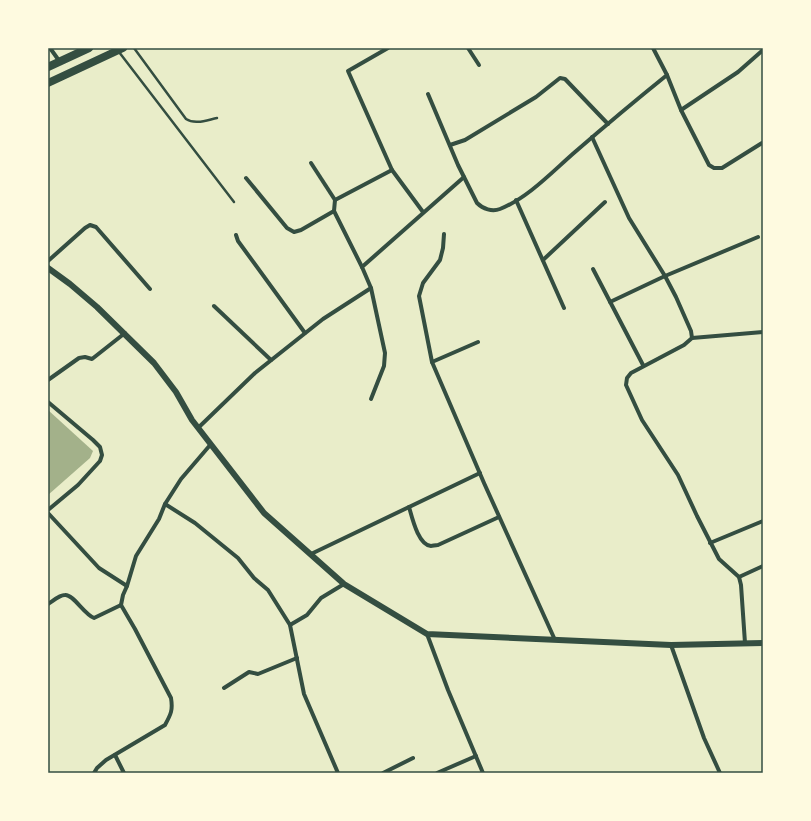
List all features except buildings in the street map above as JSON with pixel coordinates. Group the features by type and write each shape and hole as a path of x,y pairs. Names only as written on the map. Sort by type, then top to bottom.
{"main road":[{"path":"48,67 89,48"},
{"path":"48,83 120,49"}],"street":[{"path":"50,48 60,62"},
{"path":"388,48 348,71 392,170 423,212"},
{"path":"468,48 479,65"},
{"path":"653,48 667,75 681,110 709,165 714,168 722,168 762,143"},
{"path":"681,110 738,72 763,50"},
{"path":"428,94 477,203 481,208 486,210 498,209 524,195 667,75"},
{"path":"450,145 465,140 536,97 556,79 560,78 565,78 608,124"},
{"path":"592,137 628,218 665,276 691,331 692,338"},
{"path":"312,163 335,200 334,211 371,288 385,353 384,366 371,399"},
{"path":"335,200 392,170"},
{"path":"362,267 464,177"},
{"path":"246,178 287,228 294,232 301,230 334,211"},
{"path":"516,200 564,308"},
{"path":"543,260 605,202"},
{"path":"48,261 90,225 96,227 150,289"},
{"path":"444,234 440,260 423,283 419,296 432,362 499,517 555,640"},
{"path":"236,236 238,241 305,333"},
{"path":"610,302 665,276 758,237"},
{"path":"48,268 97,307 125,333 158,369 176,392 192,420 264,513 344,584 427,634 671,645 763,643"},
{"path":"593,269 643,365"},
{"path":"198,428 255,373 271,360 323,319 371,288"},
{"path":"214,306 271,360"},
{"path":"745,643 741,585 739,577 720,559 710,543 678,475 642,420 626,385 627,378 631,373 643,365 684,345 692,338 763,332"},
{"path":"48,380 79,358 85,357 92,359 125,333"},
{"path":"432,362 478,342"},
{"path":"48,402 93,440 100,447 102,455 100,461 78,485 48,510"},
{"path":"94,773 102,764 115,755 165,725 172,708 171,698 121,605 136,556 159,519 165,504 181,479 211,444"},
{"path":"311,554 480,473"},
{"path":"165,504 195,523 238,558 254,578 268,590 290,625 304,694 338,773"},
{"path":"409,507 419,537 426,544 431,546 438,545 499,517"},
{"path":"48,513 99,568 127,586"},
{"path":"710,543 763,521"},
{"path":"739,577 763,566"},
{"path":"290,625 307,615 321,598 344,584"},
{"path":"48,604 58,597 64,595 70,596 88,616 94,618 121,605"},
{"path":"427,634 448,690 483,773"},
{"path":"671,645 704,738 720,773"},
{"path":"224,688 249,672 258,674 297,658"},
{"path":"115,755 124,773"},
{"path":"437,773 476,756"},
{"path":"383,773 413,758"}],"lane":[{"path":"134,48 186,119 191,122 195,122 217,118"},
{"path":"120,49 234,202"}],"shaded area":[{"path":"48,410 93,451 90,458 48,495"}]}
